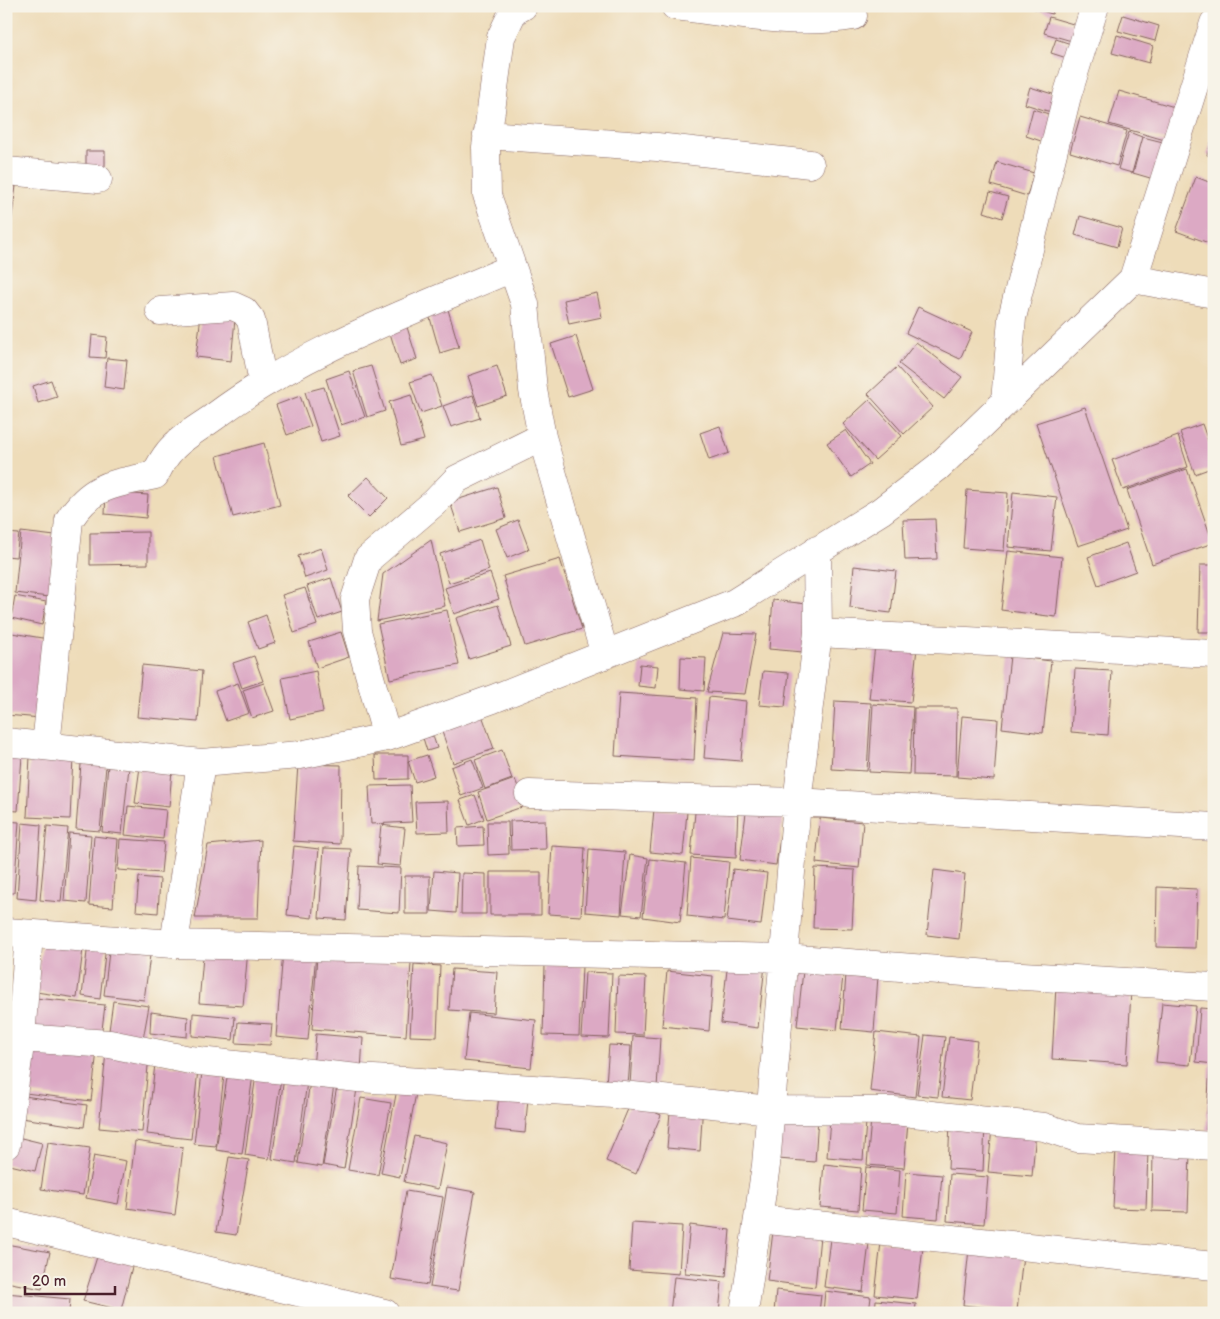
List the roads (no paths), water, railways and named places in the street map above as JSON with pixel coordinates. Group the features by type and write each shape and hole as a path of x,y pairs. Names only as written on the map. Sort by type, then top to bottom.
{"street":[{"path":"523,6 513,12 501,37 487,135 487,195 525,304 533,390 542,437 605,655"},
{"path":"675,6 795,13 830,20 853,16"},
{"path":"1005,402 1012,318 1067,96 1095,6"},
{"path":"6,742 201,763 300,755 387,737 493,700 734,603 881,511 938,467 1133,279 1204,87 1214,23"},
{"path":"487,135 657,147 810,164"},
{"path":"6,171 98,179"},
{"path":"46,746 69,520 80,502 102,487 155,474 169,452 181,440 263,383 374,327 512,268"},
{"path":"1133,279 1214,294"},
{"path":"160,311 233,306 244,311 251,320 263,383"},
{"path":"387,737 357,631 355,599 368,559 434,502 457,479 542,437"},
{"path":"744,1313 771,1110 797,802 818,633 817,550"},
{"path":"818,633 1214,654"},
{"path":"174,944 201,763"},
{"path":"529,794 797,802 1214,827"},
{"path":"6,1146 21,1038 18,932 174,944 785,958 990,974 1214,987"},
{"path":"21,1038 110,1044 190,1060 358,1078 622,1094 771,1110 894,1111 1044,1128 1077,1138 1214,1146"},
{"path":"758,1219 1214,1266"},
{"path":"6,1222 385,1313"}]}
